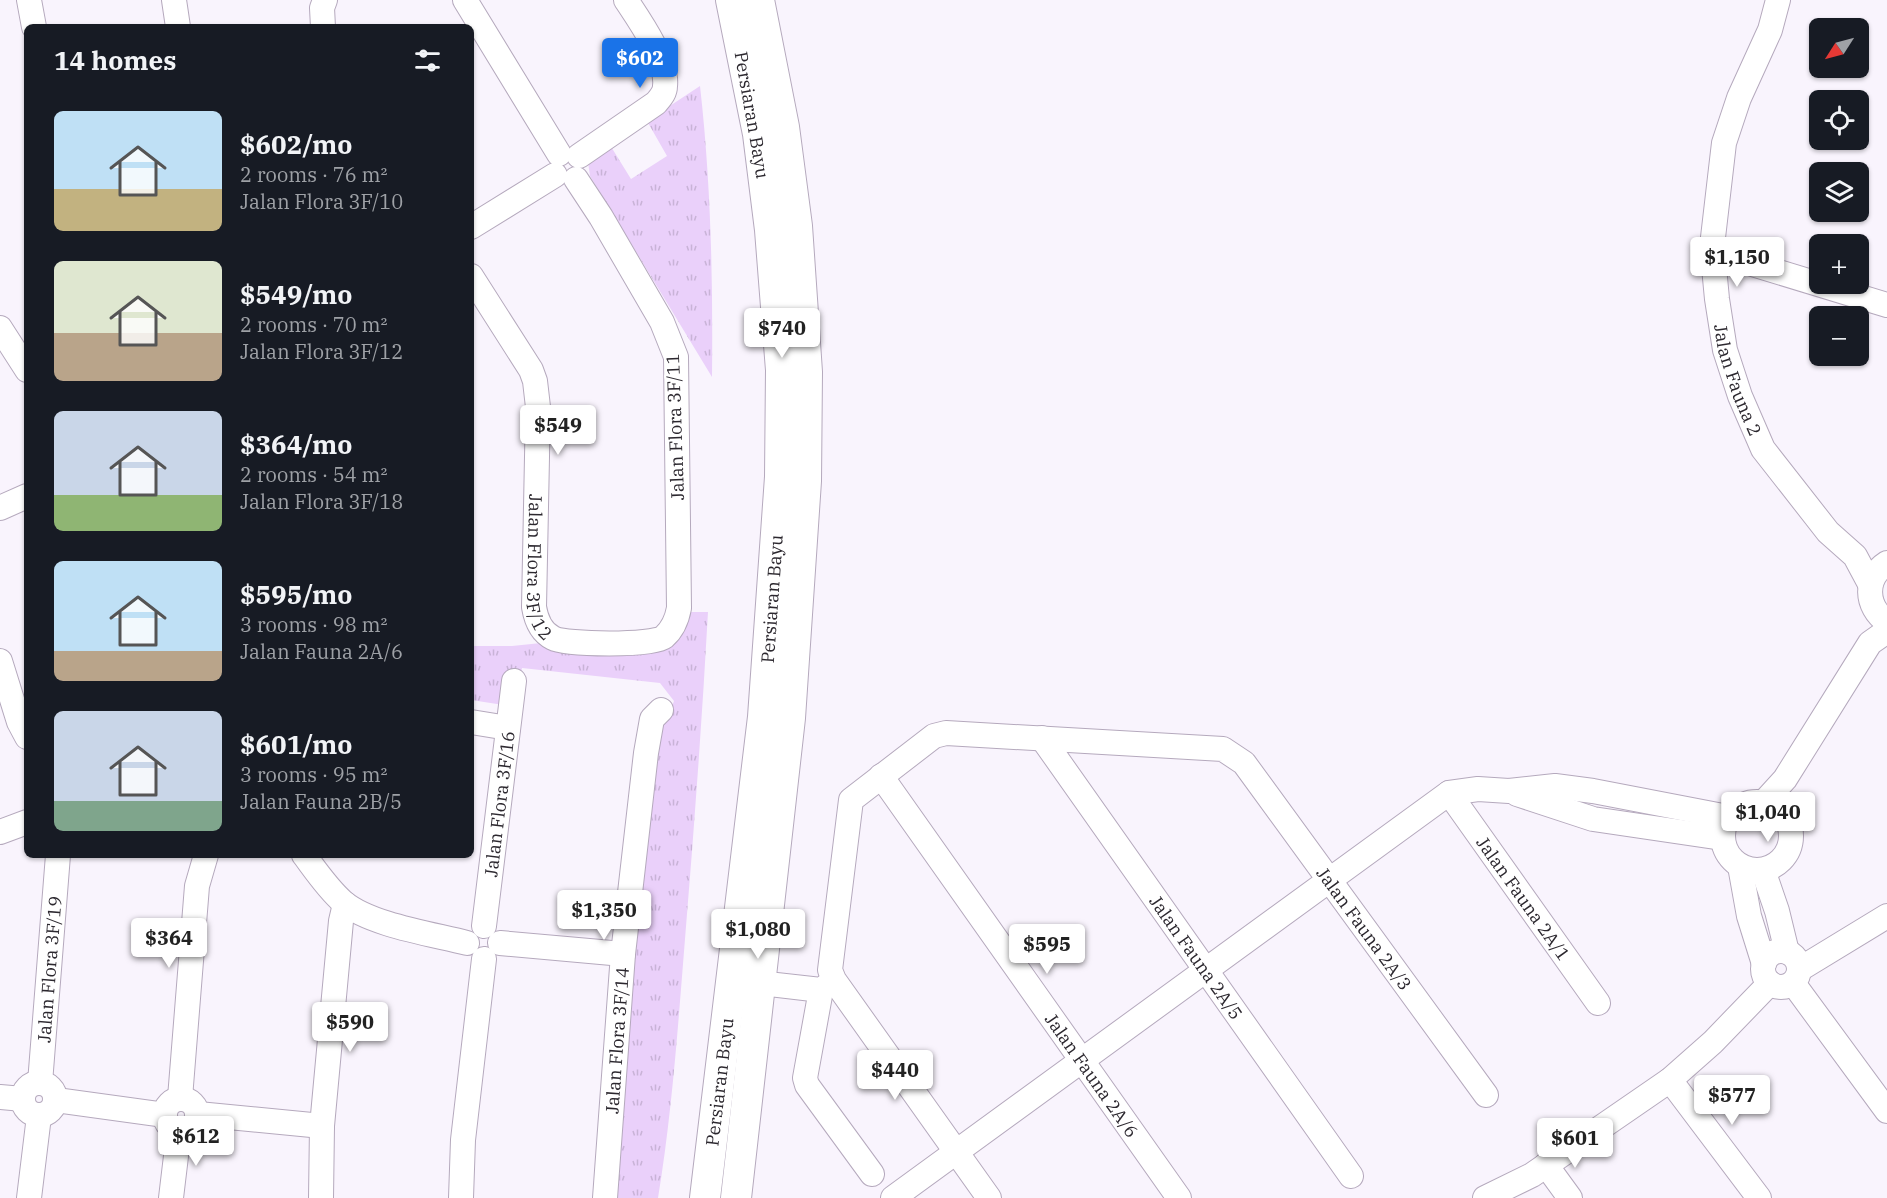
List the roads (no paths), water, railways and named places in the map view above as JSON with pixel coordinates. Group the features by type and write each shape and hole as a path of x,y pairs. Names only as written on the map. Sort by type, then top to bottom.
{"main road":[{"name":"Persiaran Bayu","path":"705,1198 763,717 780,477 781,370 770,230 758,135 731,0"},
{"name":"Persiaran Bayu","path":"736,1198 790,718 806,481 807,372 797,226 784,127 759,0"}],"street":[{"path":"29,0 33,24"},
{"path":"174,0 178,24"},
{"path":"323,24 322,8 325,0"},
{"path":"465,0 567,166"},
{"path":"474,225 567,166 656,103 664,94 666,84 662,62 626,0"},
{"name":"Jalan Fauna 2","path":"1778,0 1770,30 1739,98 1724,143 1717,191 1713,252 1725,350 1740,396 1763,449 1828,531 1855,556 1870,584"},
{"name":"Jalan Flora 3F/11","path":"567,166 601,217 662,322 676,357 679,600 677,616 663,638 641,642 606,643"},
{"path":"1713,252 1887,305"},
{"name":"Jalan Flora 3F/12","path":"474,281 535,381 538,407 536,614 541,626 556,640 606,643"},
{"path":"0,328 24,365"},
{"path":"0,508 24,497"},
{"name":"Jalan Fauna 2","path":"1855,556 1886,563"},
{"name":"Jalan Fauna 2","path":"1879,637 1881,616 1869,593 1873,577 1886,563"},
{"path":"1764,802 1785,779 1879,637"},
{"path":"0,661 24,731"},
{"name":"Jalan Flora 3F/16","path":"461,1198 464,1140 484,943 514,681"},
{"name":"Jalan Flora 3F/14","path":"605,1198 623,954 650,726 652,719 661,710"},
{"path":"474,722 508,728"},
{"path":"872,1174 807,1084 805,1077 830,970 851,800 934,736 946,733 1042,738"},
{"name":"Jalan Fauna 2A/3","path":"1042,738 1223,749 1244,763 1486,1095"},
{"name":"Jalan Fauna 2A/5","path":"1042,738 1351,1176"},
{"name":"Jalan Fauna 2A/6","path":"880,776 1179,1198"},
{"path":"1751,868 1779,862 1790,849 1791,831 1784,814 1785,779"},
{"path":"893,1198 1449,793 1478,789 1509,791 1555,786 1593,791 1725,828"},
{"name":"Jalan Fauna 2A/1","path":"1449,793 1598,1003"},
{"path":"1784,814 1775,806 1764,802 1743,804 1735,809 1725,828 1725,849 1731,859 1751,868 1776,911 1783,970 1887,1111"},
{"path":"0,832 24,823"},
{"name":"Jalan Flora 3F/19","path":"28,1198 32,1099 58,858"},
{"path":"171,1198 180,1114 197,886 205,858"},
{"path":"306,858 336,896 345,904 372,918 484,943 623,954"},
{"path":"321,1198 322,1126 341,921 345,904"},
{"path":"1485,1198 1532,1175 1670,1080 1713,1042 1783,970 1887,916"},
{"path":"760,983 827,985"},
{"path":"827,985 957,1152 989,1198"},
{"path":"1670,1080 1760,1198"},
{"path":"32,1099 322,1126"},
{"path":"1546,1165 1570,1198"}]}
